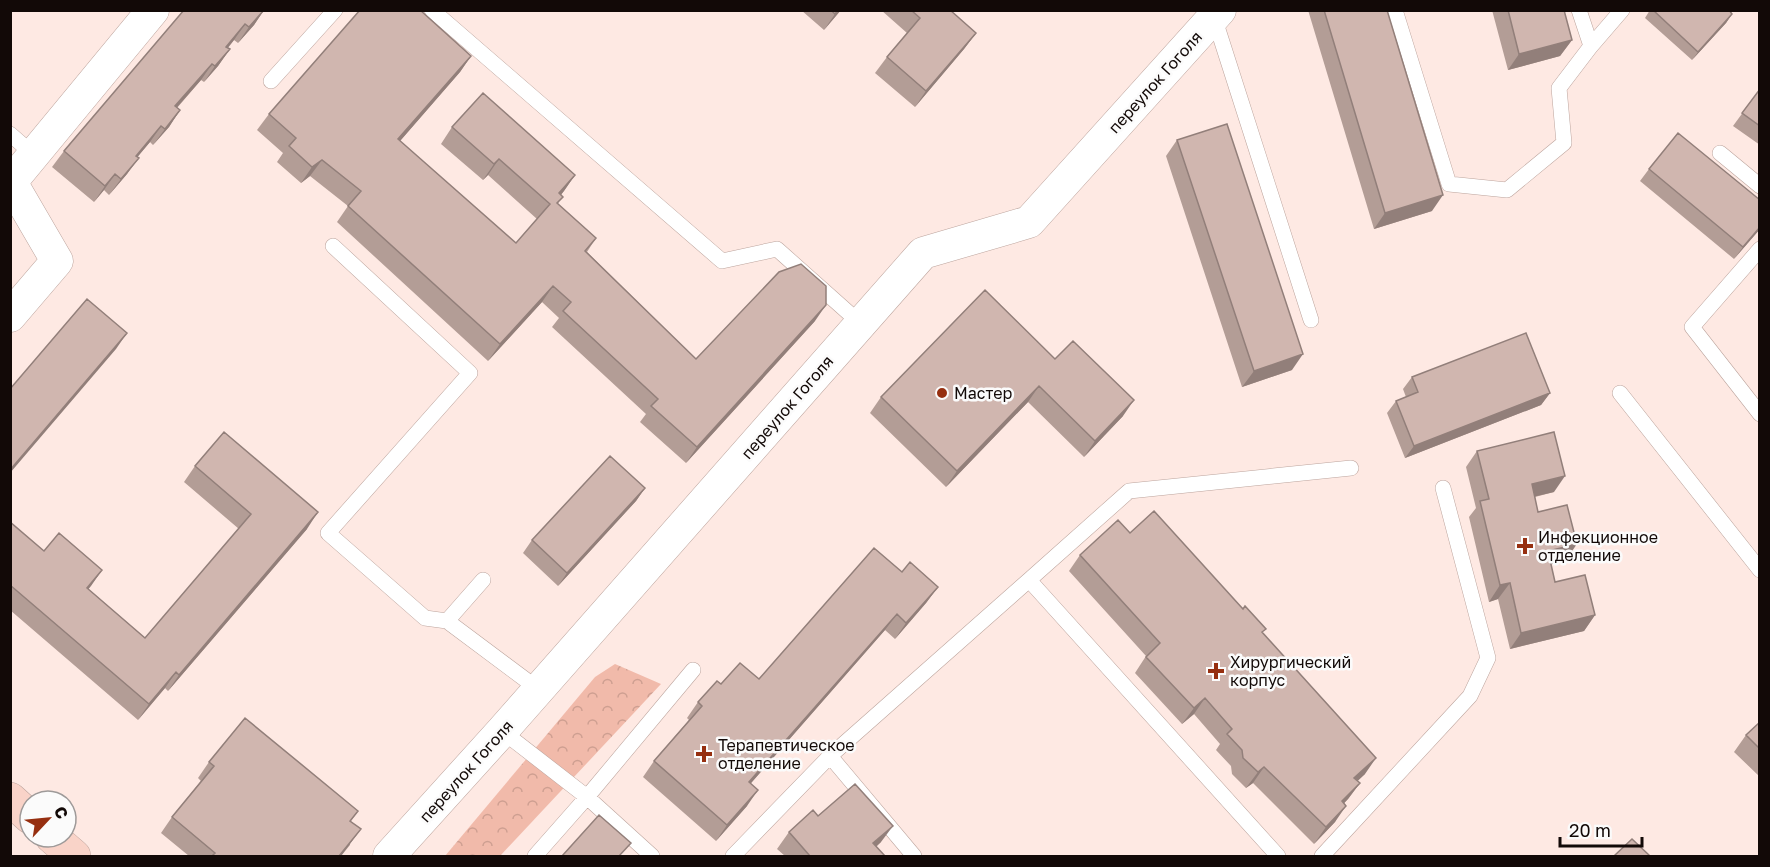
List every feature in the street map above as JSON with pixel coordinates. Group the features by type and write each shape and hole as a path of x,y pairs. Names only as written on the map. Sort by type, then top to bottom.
{"street":[{"path":"10,316 57,261 11,182 153,10"},
{"name":"переулок Гоголя","path":"389,856 924,253 1029,222 1213,13"}],"lane":[{"path":"271,81 335,10"},
{"path":"432,10 722,261 777,249 860,324"},
{"path":"1395,10 1449,184 1507,190 1564,143 1558,88 1622,10"},
{"path":"1579,10 1591,46"},
{"path":"1213,13 1311,320"},
{"path":"10,134 34,155"},
{"path":"1720,153 1760,186"},
{"path":"333,246 470,373 328,533 425,618 447,621 538,689"},
{"path":"1760,249 1692,327 1760,414"},
{"path":"1620,393 1760,570"},
{"path":"743,853 830,756 1130,491 1351,468"},
{"path":"1322,856 1470,696 1488,658 1443,488"},
{"path":"447,621 483,579"},
{"path":"1029,579 1278,856"},
{"path":"535,856 588,797 693,670"},
{"path":"502,731 588,797 652,856"},
{"path":"830,756 914,856"}],"green space":[{"path":"615,664 661,684 500,856 445,856 595,677"}],"building":[{"path":"184,10 264,10 249,27 245,24 226,47 230,49 215,66 212,64 175,106 180,110 165,129 161,126 136,156 139,158 121,179 115,174 105,186 64,151"},
{"path":"360,10 420,10 471,56 398,139 516,243 550,204 499,159 494,164 452,127 483,93 575,175 559,193 563,197 557,203 596,238 585,251 696,359 779,272 801,264 826,286 826,305 697,447 651,406 658,399 563,311 571,302 553,286 500,344 348,206 361,191 322,160 312,167 289,146 296,138 269,114"},
{"path":"911,10 950,10 976,33 926,91 887,57 920,18"},
{"path":"1324,10 1387,10 1443,195 1385,213"},
{"path":"1508,10 1564,10 1572,40 1519,54"},
{"path":"1653,10 1729,10 1732,14 1698,52"},
{"path":"1760,89 1760,126 1742,113"},
{"path":"1227,124 1303,354 1254,371 1177,140"},
{"path":"1678,133 1760,200 1760,227 1743,247 1649,169"},
{"path":"985,290 1055,359 1073,341 1134,400 1095,441 1039,386 957,471 881,397"},
{"path":"87,299 127,333 10,470 10,389"},
{"path":"1526,333 1550,393 1414,446 1396,401 1418,392 1412,377"},
{"path":"224,432 318,512 179,675 176,672 149,704 10,585 10,522 44,551 59,533 102,570 87,588 145,638 251,514 195,466"},
{"path":"1554,432 1565,476 1532,484 1538,512 1567,505 1577,544 1548,551 1555,582 1585,575 1595,615 1521,633 1510,583 1500,585 1480,501 1489,499 1477,451"},
{"path":"610,456 645,488 567,573 532,540"},
{"path":"1154,511 1243,609 1245,606 1266,629 1262,632 1376,758 1354,778 1360,783 1342,801 1346,806 1326,827 1264,767 1258,772 1243,758 1242,750 1227,734 1232,729 1205,698 1194,708 1146,657 1160,643 1080,555 1118,520 1130,533"},
{"path":"874,548 902,572 910,562 938,587 906,623 897,614 749,782 758,790 727,825 654,761 702,706 698,702 717,681 721,684 740,663 759,679"},
{"path":"245,718 358,811 350,821 361,829 339,856 212,856 215,853 172,817 214,766 209,762"},
{"path":"1760,722 1760,749 1746,735"},
{"path":"855,784 893,826 873,843 885,856 810,856 789,832 813,810 818,816"},
{"path":"599,815 631,843 619,856 562,856"},
{"path":"1632,839 1650,856 1614,856"}],"place":[{"name":"Мастер","path":"942,393"},
{"name":"Инфекционное отделение","path":"1525,546"},
{"name":"Хирургический корпус","path":"1216,671"},
{"name":"Терапевтическое отделение","path":"704,754"}]}
